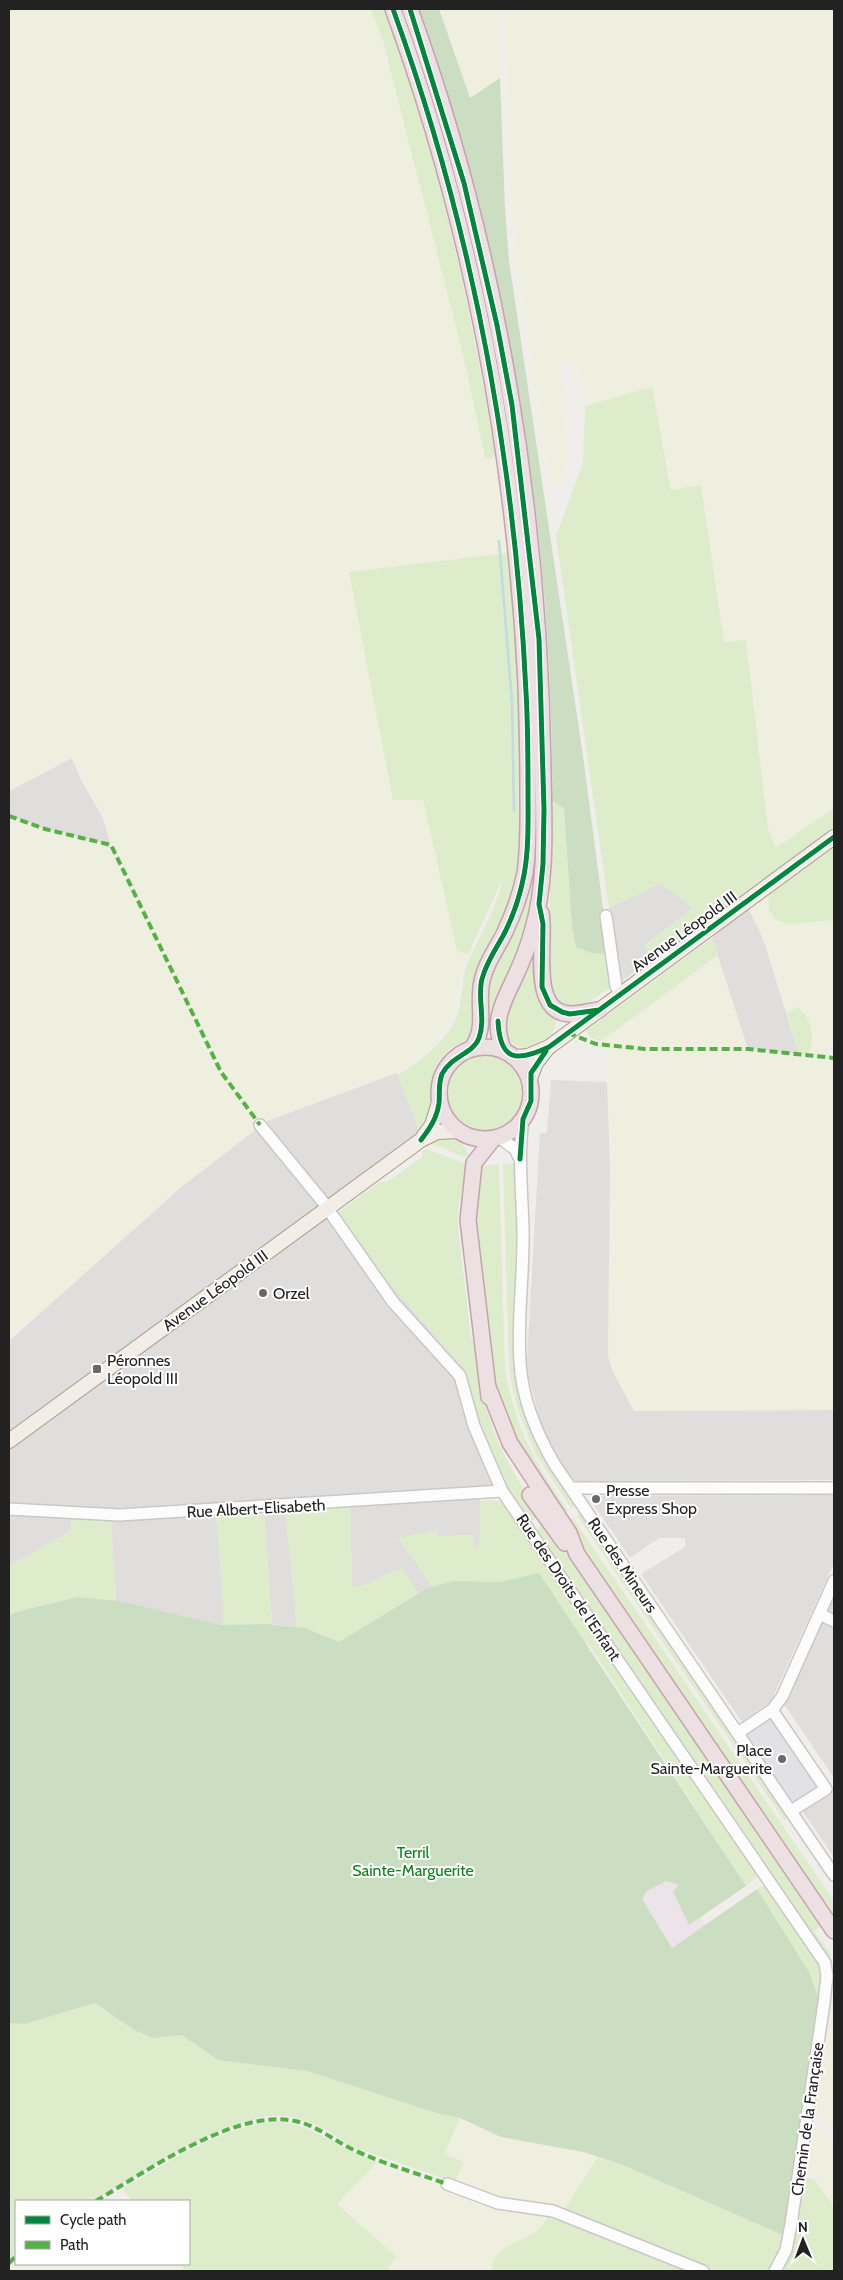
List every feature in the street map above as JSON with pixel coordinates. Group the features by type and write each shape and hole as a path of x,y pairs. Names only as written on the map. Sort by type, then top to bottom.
{"highway":[{"path":"393,9 427,111 448,187 482,327 509,494 524,638 528,807 524,873 513,912 482,979 481,1027 479,1038 471,1049"},
{"path":"410,9 464,183 497,325 512,405 539,639 544,809 543,864 539,904 525,955 503,999 498,1015 500,1042 509,1054 520,1063 530,1081 531,1100 524,1119 513,1130 496,1138 480,1139 461,1132 447,1120 439,1102 438,1088 445,1070 459,1055 471,1049 483,1047 509,1054"},
{"path":"539,904 543,924 542,987 547,1000 555,1009 570,1014 599,1010"},
{"path":"461,1132 474,1163 468,1220 488,1387 510,1443 562,1522 578,1554 834,1931"},
{"path":"474,1163 496,1138"}],"main road":[{"name":"Avenue Léopold III","path":"530,1081 536,1063 550,1047 834,837"},
{"name":"Avenue Léopold III","path":"509,1054 528,1056 550,1047"},
{"name":"Avenue Léopold III","path":"421,1140 432,1125 439,1102"},
{"name":"Avenue Léopold III","path":"9,1441 421,1140 437,1132 461,1132"}],"street":[{"path":"606,916 616,986 620,995"},
{"name":"Rue des Mineurs","path":"524,1119 520,1158 523,1230 520,1342 522,1379 530,1413 540,1440 834,1875"},
{"name":"Rue des Droits de l'Enfant","path":"260,1125 327,1208 393,1302 460,1376 474,1426 502,1491 825,1963"},
{"path":"496,1138 515,1149 520,1158"},
{"path":"571,1488 834,1488"},
{"name":"Rue Albert-Elisabeth","path":"9,1509 119,1515 502,1491"},
{"path":"738,1733 772,1710 782,1697 834,1580"},
{"path":"819,1614 834,1621"},
{"path":"772,1710 830,1787 791,1811"},
{"name":"Chemin de la Française","path":"775,2271 786,2250 791,2224 824,2003 827,1976 825,1963"},
{"path":"447,2184 498,2203 553,2211 703,2271"}],"shaded area":[{"path":"72,758 81,780 103,818 111,845 45,829 9,816 9,791"},
{"path":"661,883 693,908 644,946 653,958 618,984 609,908"},
{"path":"746,902 764,941 799,1054 748,1049 712,938"},
{"path":"397,1073 420,1133 9,1442 9,1341 180,1188 267,1121"},
{"path":"551,1080 607,1082 610,1165 634,1411 834,1410 834,1480 575,1481 563,1468 549,1444 540,1421 529,1378 527,1359 540,1133 547,1133"},
{"path":"327,1217 456,1377 493,1485 490,1488 123,1510 9,1504 9,1448 290,1241"},
{"path":"382,1280 389,1283 442,1344 464,1370 463,1374"},
{"path":"834,1495 834,1563 771,1701 742,1722 641,1574 685,1547 685,1538 659,1538 630,1558 590,1499 592,1496"},
{"path":"480,1497 480,1540 478,1547 474,1546 473,1535 398,1538 433,1587 418,1594 402,1568 359,1587 352,1586 350,1504"},
{"path":"285,1508 297,1627 272,1624 264,1509"},
{"path":"216,1511 224,1617 221,1625 116,1601 111,1520"},
{"path":"9,1512 72,1515 71,1531 9,1566"},
{"path":"834,1594 834,1778 784,1704"},
{"name":"Place Sainte-Marguerite","path":"772,1713 820,1785 792,1804 744,1732"},
{"path":"834,1790 834,1857 801,1809 825,1793"},
{"path":"671,1871 708,1928 671,1952 634,1894"}],"green space":[{"path":"9,9 371,9 383,41 463,355 485,456 490,460 495,455 507,553 350,572 393,800 423,800 457,950 468,955 460,978 456,1007 450,1021 429,1048 401,1071 273,1118 260,1125 180,1188 9,1341 9,816 45,829 111,845 103,818 72,758 9,791"},
{"path":"371,9 384,9 421,118 436,173 475,341 495,455 490,460 485,457 463,355 383,41"},
{"path":"418,9 439,9 470,98 500,78 509,261 583,756 609,954 592,953 576,947 572,927 564,808 552,801 548,646 542,568 522,415 492,262 474,187 455,120"},
{"path":"439,9 497,9 500,78 470,98"},
{"path":"503,9 834,9 834,808 776,849 768,829 746,641 724,642 701,485 672,490 652,388 585,406 576,362 561,367 569,455 561,485 550,488 516,260 511,209"},
{"path":"652,387 671,490 701,485 724,642 746,640 768,829 776,848 834,808 834,920 790,924 776,920 769,910 768,886 652,958 644,947 693,908 661,883 609,908 556,536 583,463 585,406"},
{"path":"507,553 516,641 519,709 519,857 515,884 505,911 479,962 474,982 472,1030 469,1038 451,1048 437,1064 432,1079 429,1115 420,1133 398,1075 432,1050 453,1025 459,1009 466,966 493,910 503,878 468,955 457,950 423,800 393,800 349,572"},
{"path":"534,793 539,793 538,850 532,916 493,1020 487,1020 488,977 510,934"},
{"path":"552,801 564,808 572,927 609,954 612,986 585,1004 569,1008 562,1005 548,985"},
{"path":"768,886 768,902 790,924 834,920 834,1042 829,1045 826,1056 834,1058 834,1410 634,1411 613,1372 608,1356 610,1165 607,1046 601,1041 717,956 748,1049 799,1054 764,941 746,902"},
{"path":"541,923 540,970 559,1014 552,1034 531,1049 515,1046 508,1038 505,1012"},
{"path":"712,938 717,956 601,1041 591,1038 586,1031"},
{"path":"798,1007 807,1017 811,1029 812,1041 808,1054 799,1054 787,1013"},
{"path":"485,1055 500,1058 512,1066 520,1078 523,1093 520,1108 512,1120 500,1128 485,1131 470,1128 458,1120 450,1108 447,1093 450,1078 458,1066 470,1058"},
{"path":"439,1135 449,1136 461,1142 468,1155 464,1157 428,1142"},
{"path":"426,1149 467,1164 458,1208 458,1228 471,1338 475,1347 492,1428 510,1465 540,1513 539,1517 531,1521 507,1487 490,1457 473,1408 431,1331 374,1268 336,1214 381,1181 387,1182 422,1157 422,1151"},
{"path":"515,1163 519,1225 514,1359 517,1381 528,1419 543,1453 576,1505 571,1508 535,1453 518,1411 512,1386 509,1365 503,1164"},
{"path":"499,1164 505,1371 515,1412 528,1445 545,1476 568,1511 561,1516 524,1460 496,1396 473,1219 480,1167"},
{"path":"492,1500 502,1503 524,1535 528,1533 758,1873 756,1878 746,1886 590,1646 500,1582 453,1581 433,1587 398,1538 436,1530 438,1536 473,1535 474,1546 478,1547 480,1540 480,1501"},
{"path":"350,1506 352,1586 359,1587 402,1568 418,1594 339,1642 305,1628 297,1627 285,1510"},
{"path":"264,1511 272,1624 221,1625 224,1617 216,1514"},
{"path":"583,1512 789,1817 784,1820 577,1516"},
{"path":"72,1518 111,1520 116,1601 78,1597 9,1615 9,1566 71,1531"},
{"path":"573,1518 834,1901 834,1917 818,1897 579,1546 566,1523"},
{"path":"546,1522 583,1571 812,1907 821,1926 814,1931 832,1955 828,1958 536,1530"},
{"name":"Terril Sainte-Marguerite","path":"539,1573 746,1886 689,1925 673,1892 679,1885 666,1881 647,1891 642,1899 672,1948 757,1889 809,1972 819,1999 785,2236 623,2165 583,2152 501,2137 460,2118 436,2113 307,2071 218,2060 182,2035 153,2038 134,2030 95,2003 25,2024 9,2023 9,1615 78,1597 119,1601 221,1625 267,1624 305,1628 339,1642 426,1589 453,1581 500,1582"},
{"path":"764,1886 768,1888 821,1964 824,1973 819,1999 809,1972 757,1889"},
{"path":"834,1973 834,2135 825,2121 814,2112 831,1974"},
{"path":"95,2003 134,2030 153,2038 182,2035 218,2060 307,2071 436,2113 460,2118 444,2154 464,2162 454,2182 350,2146 330,2132 309,2122 289,2116 266,2116 222,2129 94,2200 15,2200 15,2254 9,2259 9,2023 25,2024"},
{"path":"460,2118 501,2137 583,2152 597,2158 563,2212 551,2213 547,2221 528,2238 500,2252 495,2271 386,2271 397,2258 337,2204 377,2162 451,2188 444,2154"},
{"path":"278,2121 306,2128 377,2162 337,2204 397,2257 386,2271 185,2271 181,2265 190,2265 190,2200 131,2200 123,2189 197,2146 236,2130"},
{"path":"816,2125 824,2130 834,2145 834,2206 820,2188 817,2178 811,2174 801,2176 811,2126"},
{"path":"597,2158 623,2165 785,2236 772,2271 710,2271 563,2212"},
{"path":"808,2178 814,2179 834,2206 834,2271 778,2271 801,2181"},
{"path":"551,2213 696,2271 495,2271 491,2265 500,2252 534,2233"},
{"path":"15,2260 15,2265 181,2265 185,2271 9,2271 9,2266"}],"waterway":[{"path":"499,541 512,702 514,811"}],"marked path":[{"path":"9,816 45,829 111,845 221,1072 260,1125"},
{"path":"568,1033 596,1044 645,1049 748,1049 834,1058"},
{"path":"98,2200 163,2161 215,2134 241,2125 266,2120 289,2120 307,2125 365,2155 447,2184"},
{"path":"9,2263 15,2257"}],"cycle path":[{"path":"393,9 421,91 446,175 485,345 500,431 512,518 528,729 526,865 520,891 510,921 488,962 482,979 480,994 482,1023 479,1038 472,1048 451,1063 442,1074 437,1113 421,1140"},
{"path":"410,9 464,183 497,325 512,405 539,639 544,809 543,864 539,904 543,924 542,987 550,1005 562,1012 570,1014 599,1010"},
{"path":"498,1021 502,1044 512,1055 528,1055 549,1047 834,837"},
{"path":"520,1159 523,1119 531,1101 531,1073 546,1051"}],"place":[{"name":"Orzel","path":"263,1293"},
{"name":"Péronnes Léopold III","path":"97,1369"},
{"name":"Presse Express Shop","path":"596,1499"},
{"name":"Place Sainte-Marguerite","path":"782,1759"}]}
